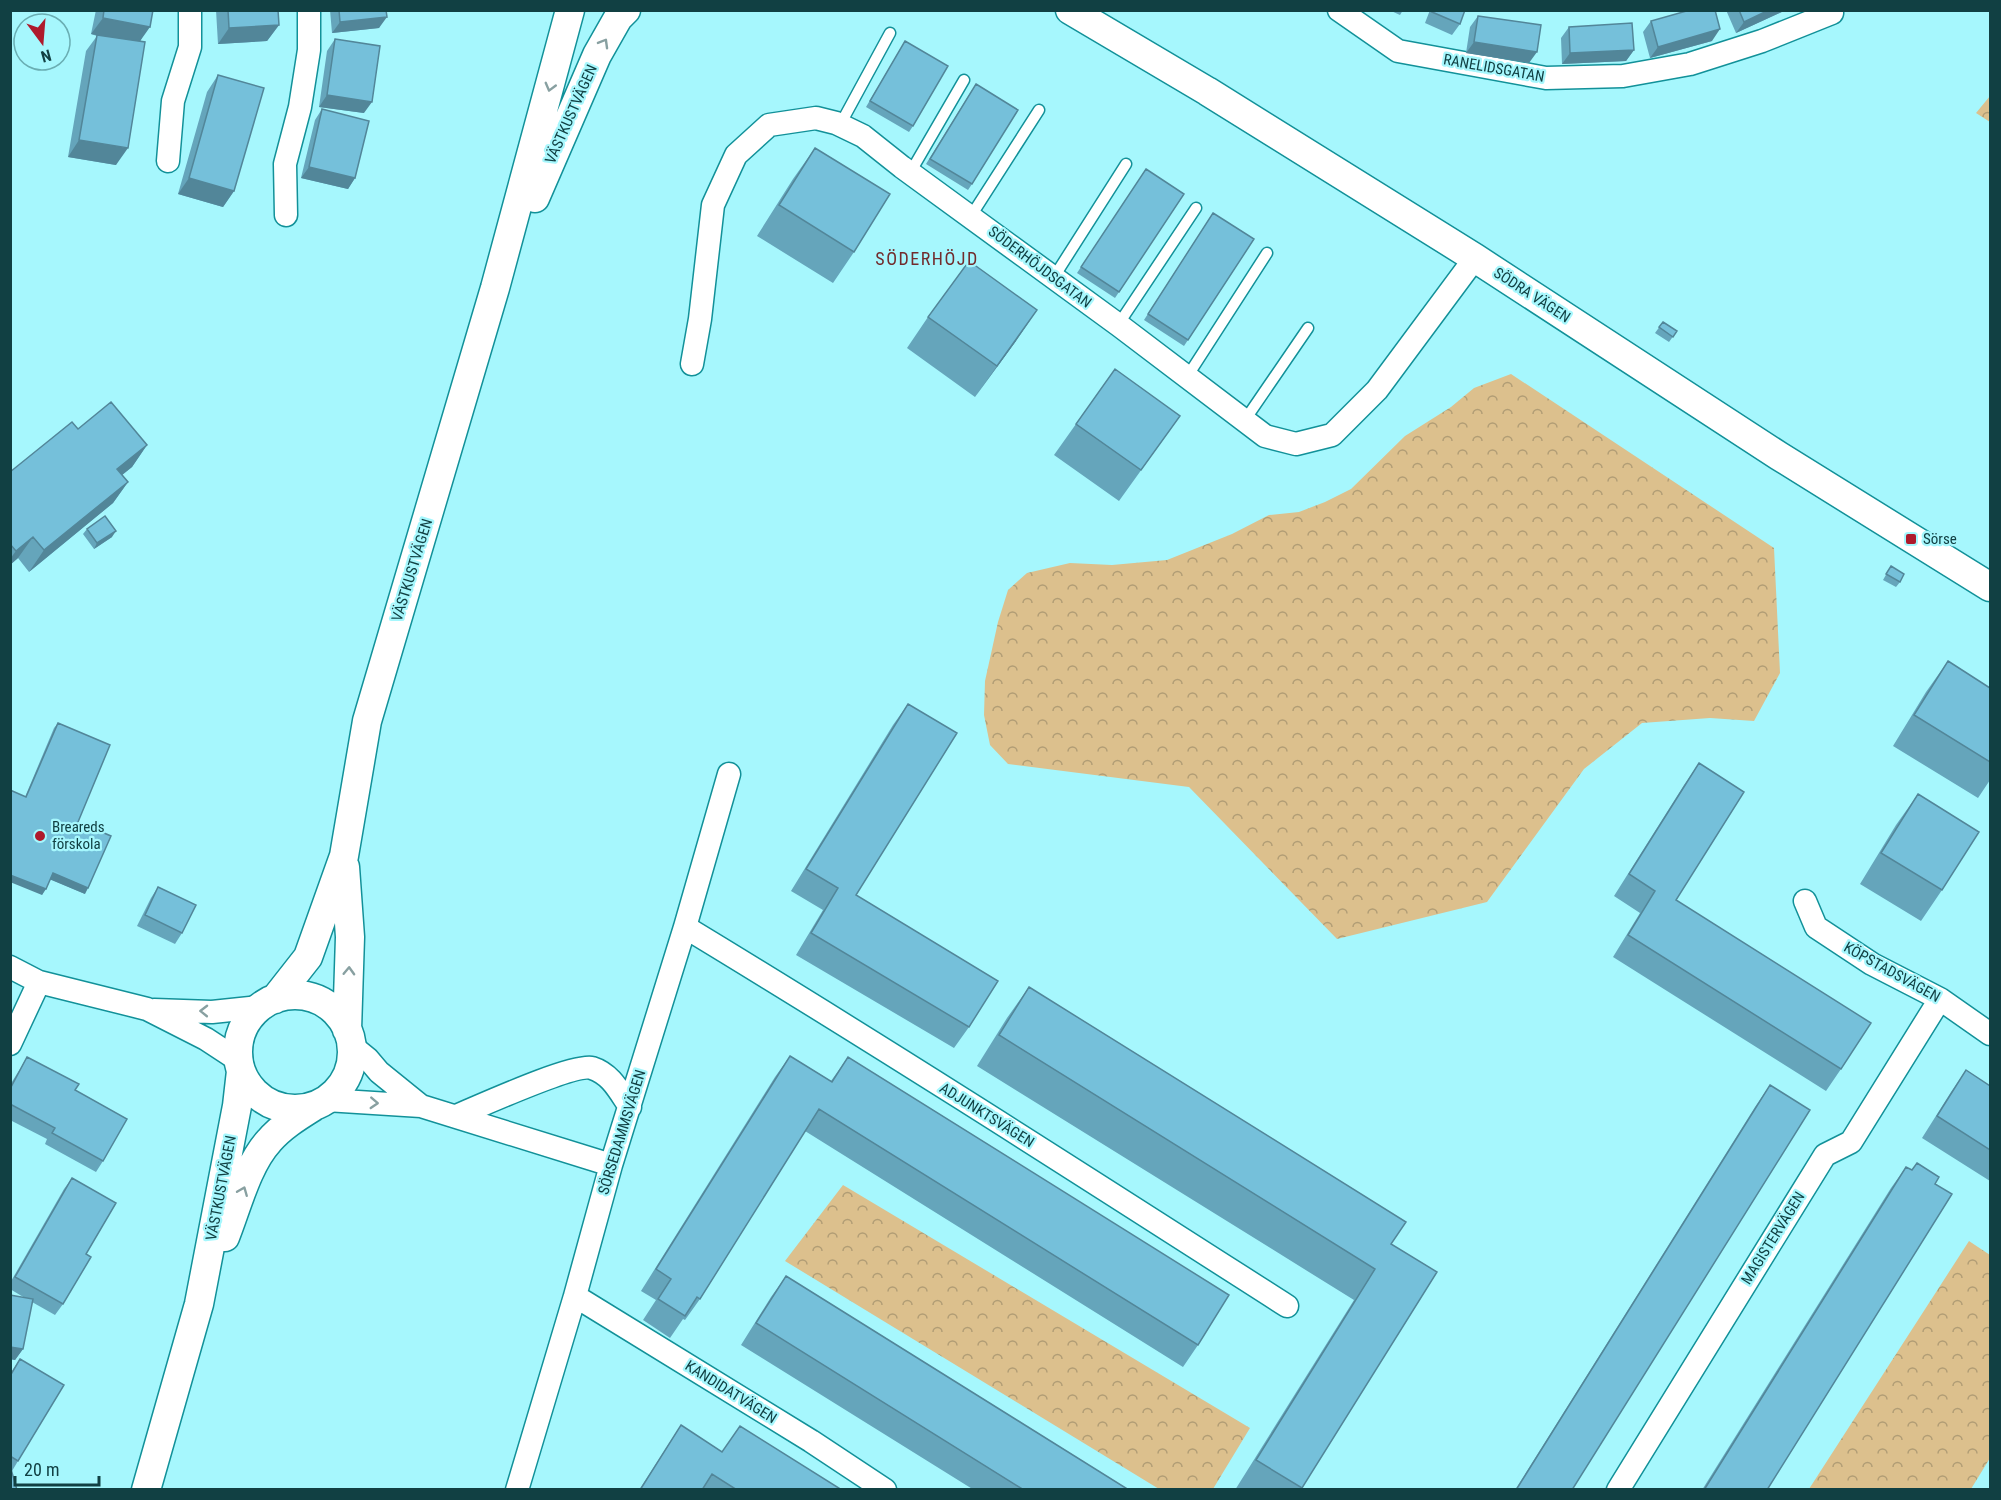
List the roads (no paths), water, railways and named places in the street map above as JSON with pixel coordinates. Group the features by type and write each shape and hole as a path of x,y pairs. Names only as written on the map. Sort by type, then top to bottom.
{"street":[{"path":"168,161 173,101 190,47 190,10"},
{"path":"286,215 285,164 300,107 309,50 309,10"},
{"name":"VÄSTKUSTVÄGEN","path":"268,1003 308,957 344,856 367,722 495,288 570,10"},
{"name":"VÄSTKUSTVÄGEN","path":"495,288 597,55 618,18 626,10"},
{"name":"SÖDRA VÄGEN","path":"1070,10 1207,91 1475,258 1779,456 1990,587"},
{"name":"RANELIDSGATAN","path":"1340,10 1398,51 1546,78 1623,76 1690,64 1762,41 1832,14"},
{"name":"SÖDERHÖJDSGATAN","path":"692,364 700,319 713,205 736,155 769,125 816,118 840,125 863,136 1265,436 1296,444 1332,435 1377,390 1475,258"},
{"name":"SÖRSEDAMMSVÄGEN","path":"517,1490 575,1296 611,1165 685,927 729,774"},
{"name":"VÄSTKUSTVÄGEN","path":"344,856 350,937 349,1038"},
{"name":"KÖPSTADSVÄGEN","path":"1805,902 1816,927 1872,964 1940,999 1990,1034"},
{"name":"ADJUNKTSVÄGEN","path":"685,927 976,1108 1287,1306"},
{"path":"10,967 39,982 147,1010 206,1039 240,1065"},
{"path":"10,1044 39,982"},
{"path":"147,1010 212,1012 268,1003 291,996 308,997 324,1003 338,1014 349,1038 379,1072 421,1106"},
{"name":"MAGISTERVÄGEN","path":"1618,1490 1825,1155 1851,1142 1940,999"},
{"path":"268,1003 250,1018 242,1030 238,1045 240,1065 252,1090 269,1104 291,1109 319,1104 421,1106 611,1165"},
{"path":"319,1104 341,1086 350,1067 349,1038"},
{"name":"VÄSTKUSTVÄGEN","path":"146,1490 198,1304 237,1106 240,1065"},
{"path":"456,1116 568,1071 588,1067 604,1073 614,1083 630,1107"},
{"name":"VÄSTKUSTVÄGEN","path":"198,1304 256,1157 283,1127 319,1104"},
{"name":"KANDIDATVÄGEN","path":"575,1296 811,1441 885,1490"}],"lane":[{"path":"840,125 890,33"},
{"path":"910,173 964,80"},
{"path":"971,216 1039,110"},
{"path":"1054,277 1126,164"},
{"path":"1118,325 1196,208"},
{"path":"1187,377 1267,253"},
{"path":"1245,420 1308,328"}],"place":[{"name":"Sörse","path":"1911,539"},
{"name":"Breareds förskola","path":"40,836"}],"district":[{"name":"SÖDERHÖJD","path":"927,258"}]}
